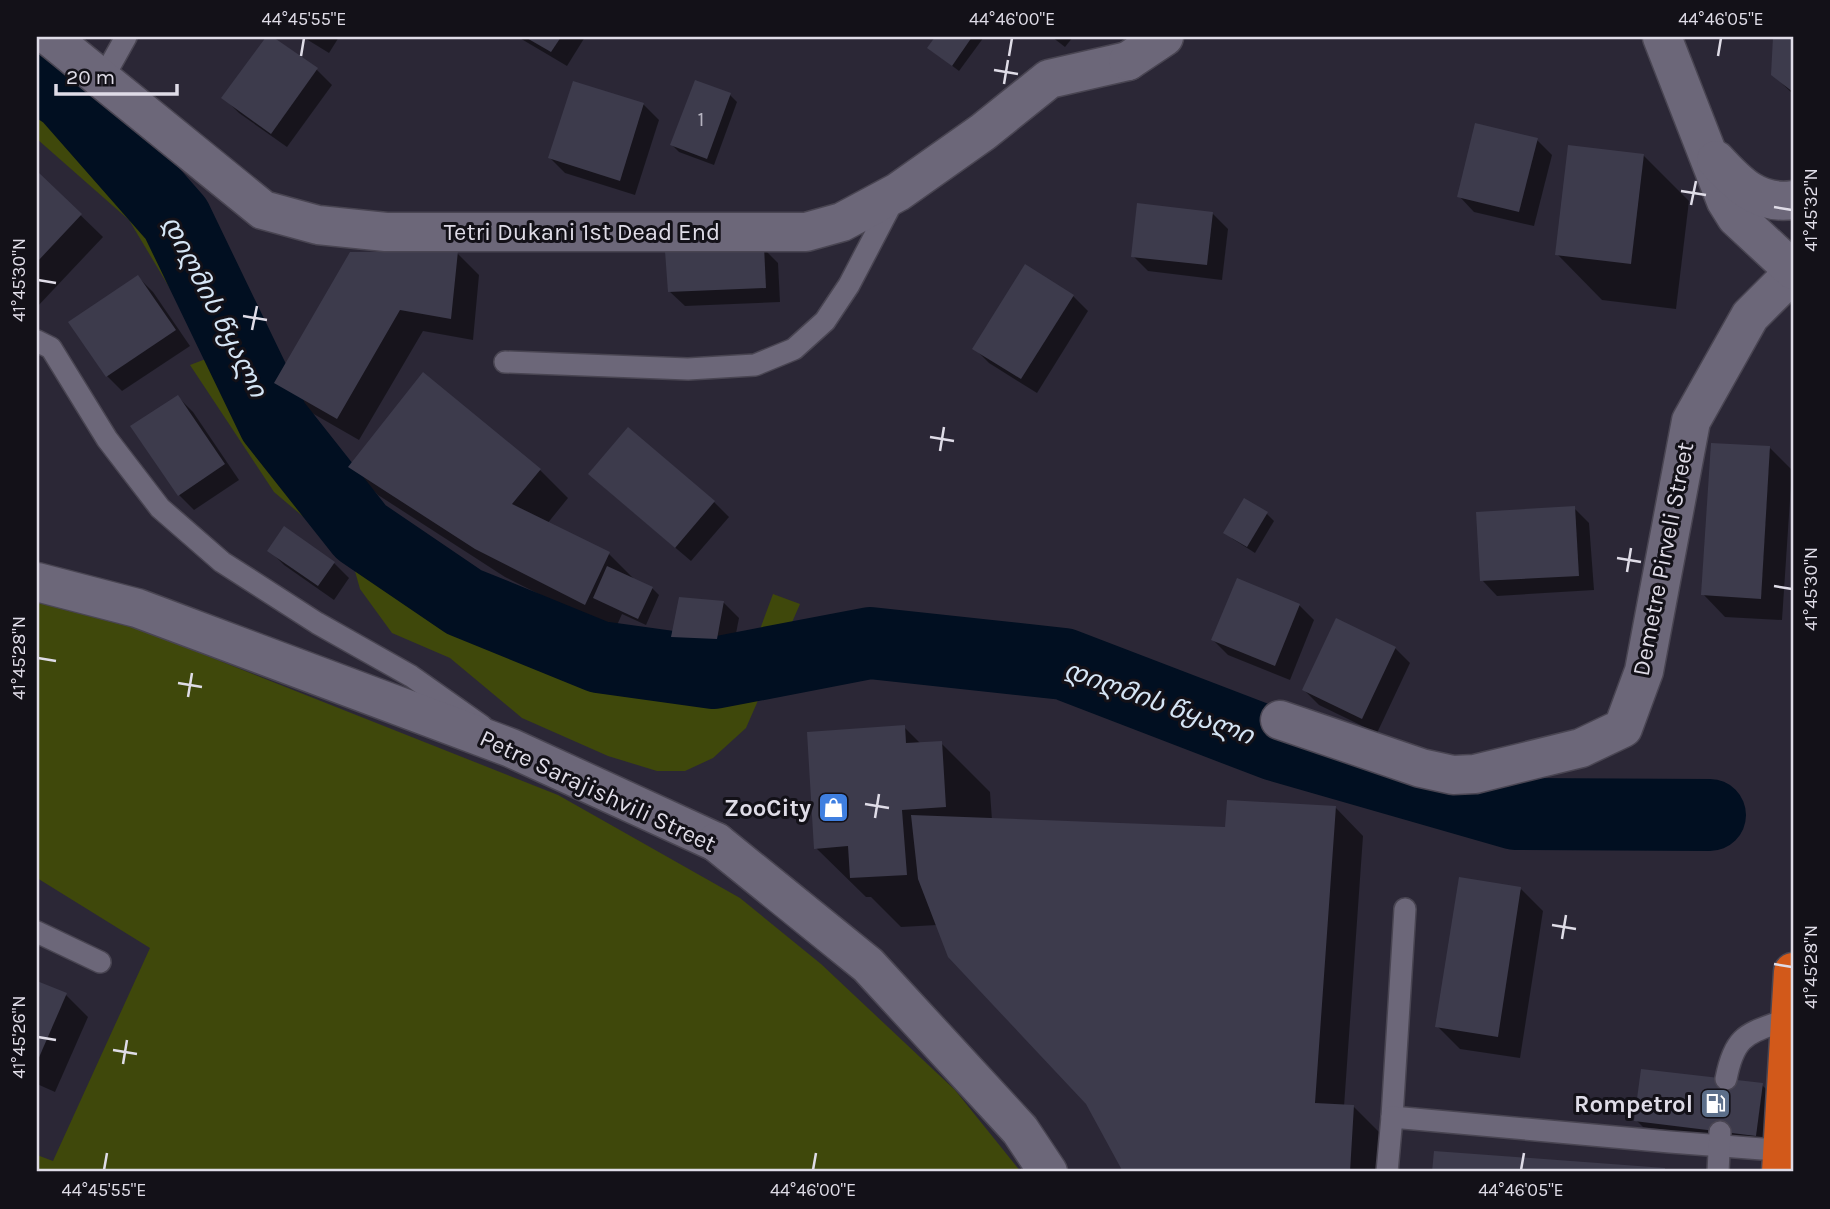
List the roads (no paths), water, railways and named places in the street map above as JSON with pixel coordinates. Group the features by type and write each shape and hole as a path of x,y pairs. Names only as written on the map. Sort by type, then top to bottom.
{"highway":[{"path":"1782,1160 1792,991"}],"street":[{"name":"Tetri Dukani 1st Dead End","path":"50,37 262,210 318,225 386,232 806,232 842,222 898,192 983,132 1049,79 1128,61 1164,37"},
{"path":"1662,37 1726,201 1736,217 1793,272"},
{"path":"1679,37 1683,88"},
{"path":"1707,151 1738,185 1755,196 1772,201 1793,200"},
{"name":"Demetre Pirveli Street","path":"1280,720 1421,768 1453,775 1475,774 1581,748 1623,728 1644,671 1691,421 1749,316 1793,272"},
{"name":"Petre Sarajishvili Street","path":"37,582 137,608 511,748 716,842 868,965 1020,1130 1048,1172"}],"lane":[{"path":"102,80 126,37"},
{"path":"505,362 688,369 755,365 794,349 825,321 849,285 898,192"},
{"path":"37,341 51,348 107,439 160,508 222,562 317,623 411,676 511,748"},
{"path":"1387,1172 1405,909"},
{"path":"37,932 100,962"},
{"path":"1726,1079 1731,1055 1739,1042 1752,1033 1792,991"},
{"path":"1392,1117 1720,1138 1762,1149 1782,1160"},
{"path":"1718,1172 1720,1138"}],"waterway":[{"name":"დიღმის წყალი","path":"37,75 67,95 176,219 274,422 361,532 464,602 599,657 714,673 870,643 1064,664 1275,745 1515,814 1710,815"}],"place":[{"name":"ZooCity","path":"834,808"},
{"name":"Rompetrol","path":"1716,1104"}]}
